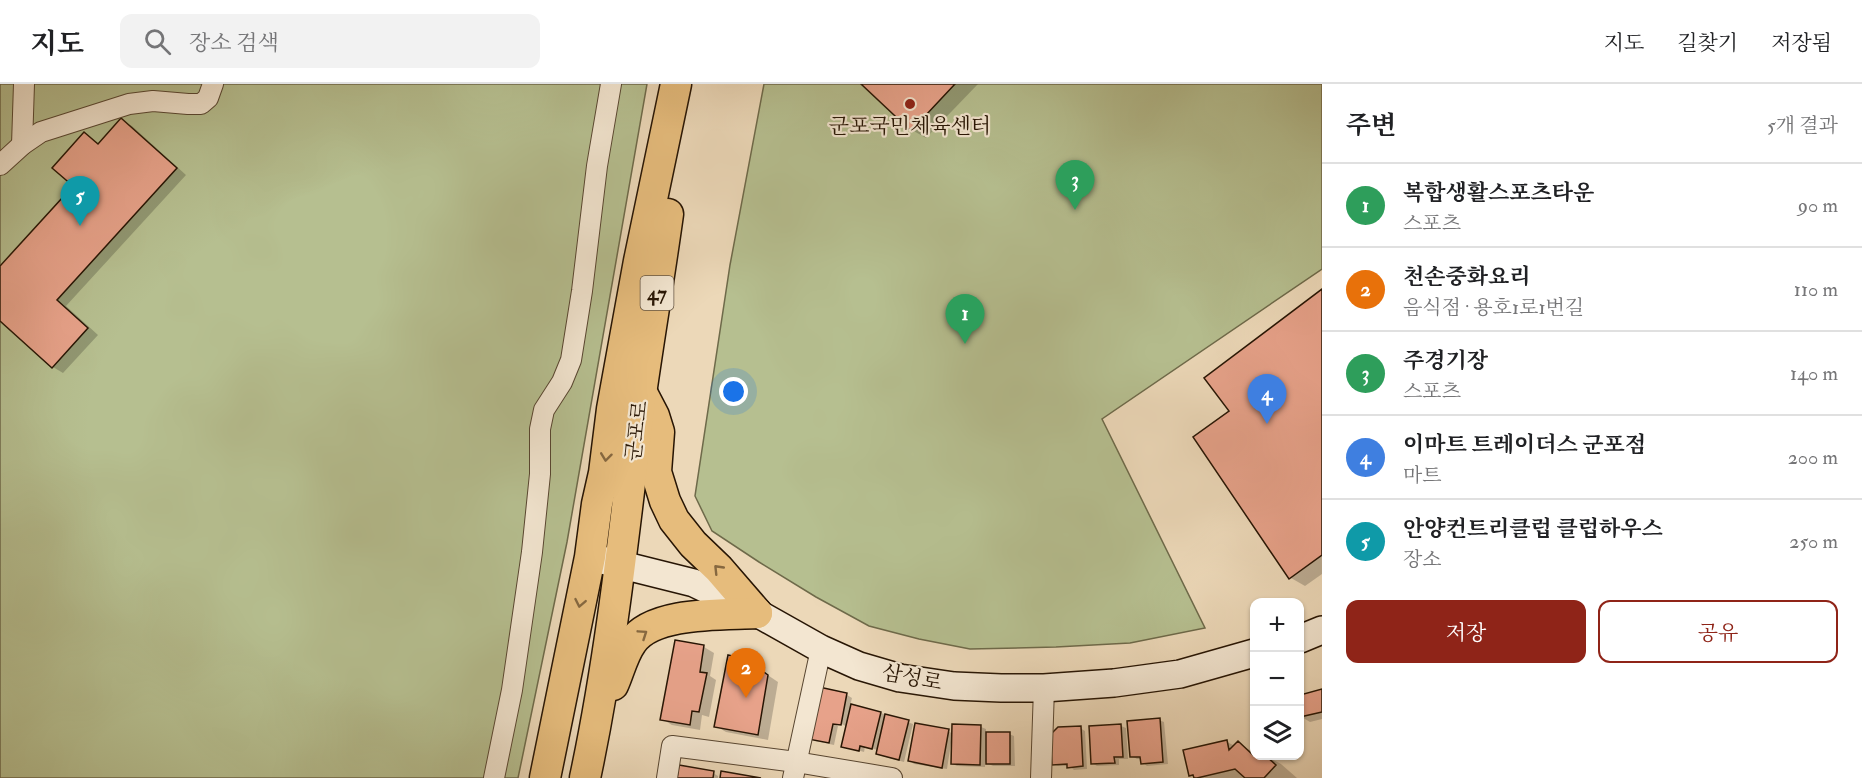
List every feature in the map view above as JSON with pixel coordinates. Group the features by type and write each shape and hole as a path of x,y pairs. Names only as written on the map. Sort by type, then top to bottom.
{"main road":[{"name":"군포로","path":"544,778 590,557 612,409 639,261 680,85"},
{"name":"군포로","path":"585,778 597,721 668,214 680,85"},
{"path":"639,261 648,279 637,358 638,363 642,364 659,432 656,472 665,501 674,520 693,544 719,568 757,613"},
{"path":"597,721 632,641 643,632 663,622 681,617 757,613"}],"street":[{"path":"22,145 24,84"},
{"path":"0,165 41,132 129,104 153,101 201,104 208,98 213,84"},
{"path":"494,778 512,690 532,552 540,474 540,429 544,410 562,382 571,360 610,84"},
{"name":"삼성로","path":"590,557 694,583 757,613 821,649 859,666 900,678 954,686 1044,688 1114,683 1180,674 1250,654"},
{"path":"1304,637 1322,630"},
{"path":"794,770 821,649"},
{"path":"1041,778 1044,688"},
{"path":"667,778 672,746 794,770 880,777"}],"green space":[{"path":"0,84 647,84 567,542 518,778 0,778"},
{"path":"764,84 1322,84 1322,269 1102,419 1205,628 1130,643 1056,647 970,649 919,639 869,626 816,597 712,531 695,496 730,265"}],"building":[{"name":"군포국민체육센터","path":"861,84 955,84 911,131"},
{"path":"121,118 177,168 57,300 88,328 52,368 0,321 0,266 73,186 52,168 84,132 98,144"},
{"path":"1322,289 1322,555 1289,579 1193,437 1229,411 1204,378"},
{"path":"675,640 704,645 700,672 707,673 699,712 692,711 690,725 660,720"},
{"path":"728,655 746,659 768,675 758,735 714,727"},
{"path":"819,687 847,693 841,725 833,724 829,743 808,739"},
{"path":"1322,689 1322,712 1304,716 1304,694"},
{"path":"851,704 881,712 872,749 860,746 859,751 841,747"},
{"path":"885,714 909,720 899,760 876,754"},
{"path":"1160,718 1163,762 1141,764 1140,757 1130,757 1127,721"},
{"path":"915,723 949,729 942,768 908,761"},
{"path":"952,724 981,725 980,765 951,764"},
{"path":"1121,724 1123,757 1114,757 1115,763 1091,764 1089,726"},
{"path":"1081,726 1083,766 1067,768 1067,764 1052,765 1050,735 1058,727"},
{"path":"986,732 1010,732 1010,764 986,764"},
{"path":"1227,740 1229,750 1238,741 1250,752 1250,760 1270,760 1276,765 1264,778 1245,778 1235,769 1194,778 1193,775 1189,776 1183,750"},
{"path":"679,765 714,771 713,778 677,778"},
{"path":"721,771 761,778 720,778"}],"place":[{"name":"군포국민체육센터","path":"910,104"},
{"name":"주경기장","path":"1075,210"},
{"name":"안양컨트리클럽 클럽하우스","path":"80,226"},
{"name":"복합생활스포츠타운","path":"965,344"},
{"name":"이마트 트레이더스 군포점","path":"1267,424"},
{"name":"천손중화요리","path":"746,698"}]}
